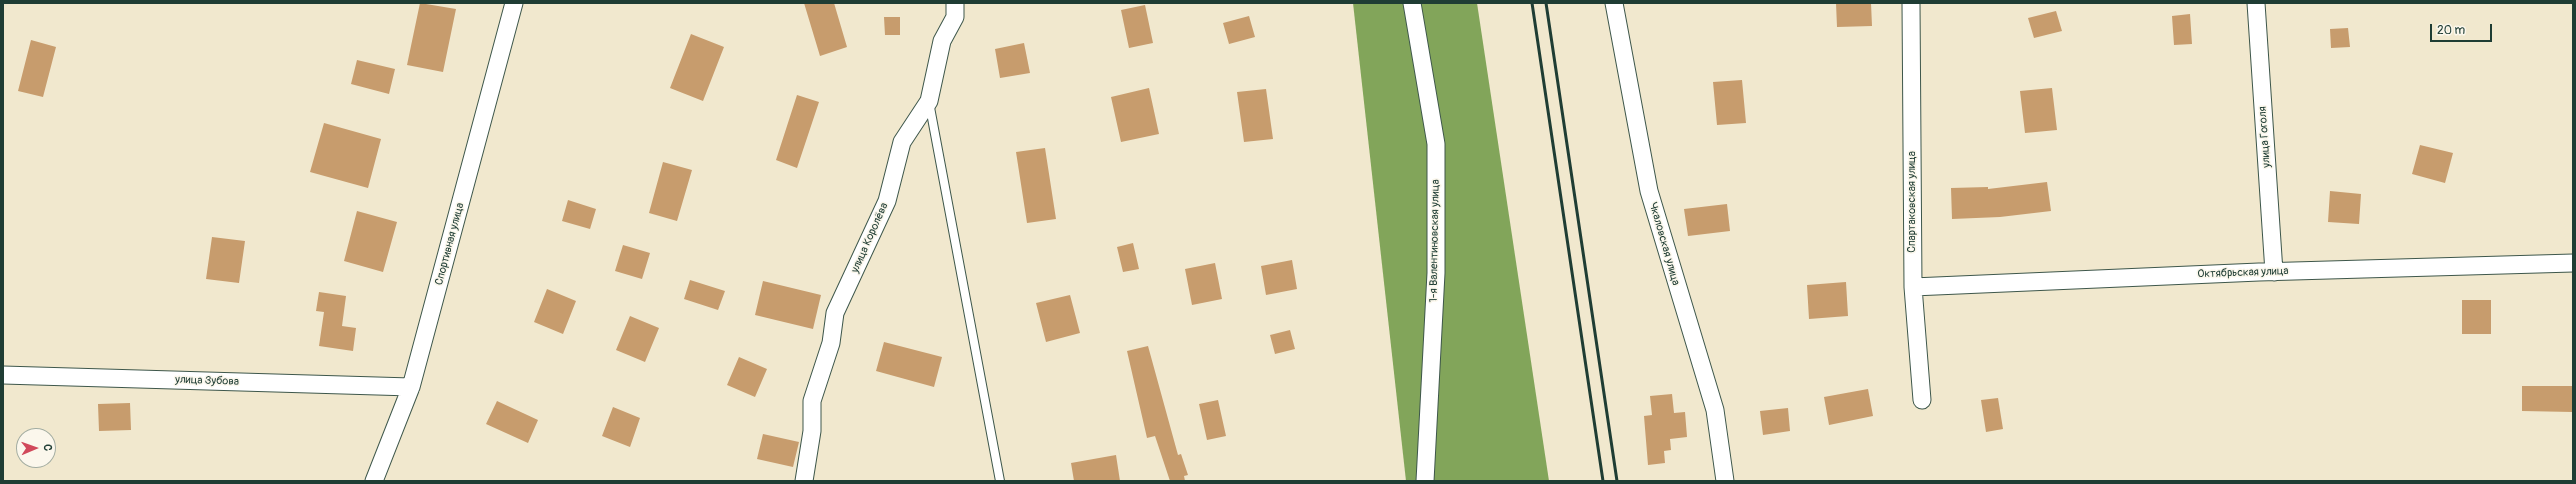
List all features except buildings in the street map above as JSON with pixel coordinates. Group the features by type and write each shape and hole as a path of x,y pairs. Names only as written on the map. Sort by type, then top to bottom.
{"street":[{"name":"Спортивная улица","path":"374,481 411,387 514,3"},
{"name":"улица Королёва","path":"804,481 812,432 812,401 831,343 835,313 887,201 902,142 929,101 942,41 955,18 955,3"},
{"name":"1-я Валентиновская улица","path":"1412,3 1436,144 1436,273 1425,481"},
{"name":"Чкаловская улица","path":"1614,3 1649,191 1715,410 1726,481"},
{"name":"Спартаковская улица","path":"1911,3 1913,287 1922,400"},
{"name":"улица Гоголя","path":"2256,3 2274,272"},
{"name":"Октябрьская улица","path":"1913,287 2274,272 2573,263"},
{"name":"улица Зубова","path":"3,374 411,387"}],"lane":[{"path":"929,101 1000,481"}],"green space":[{"path":"1353,3 1477,3 1549,481 1406,481"}],"railway":[{"path":"1532,3 1603,481"},
{"path":"1546,3 1617,481"}]}
